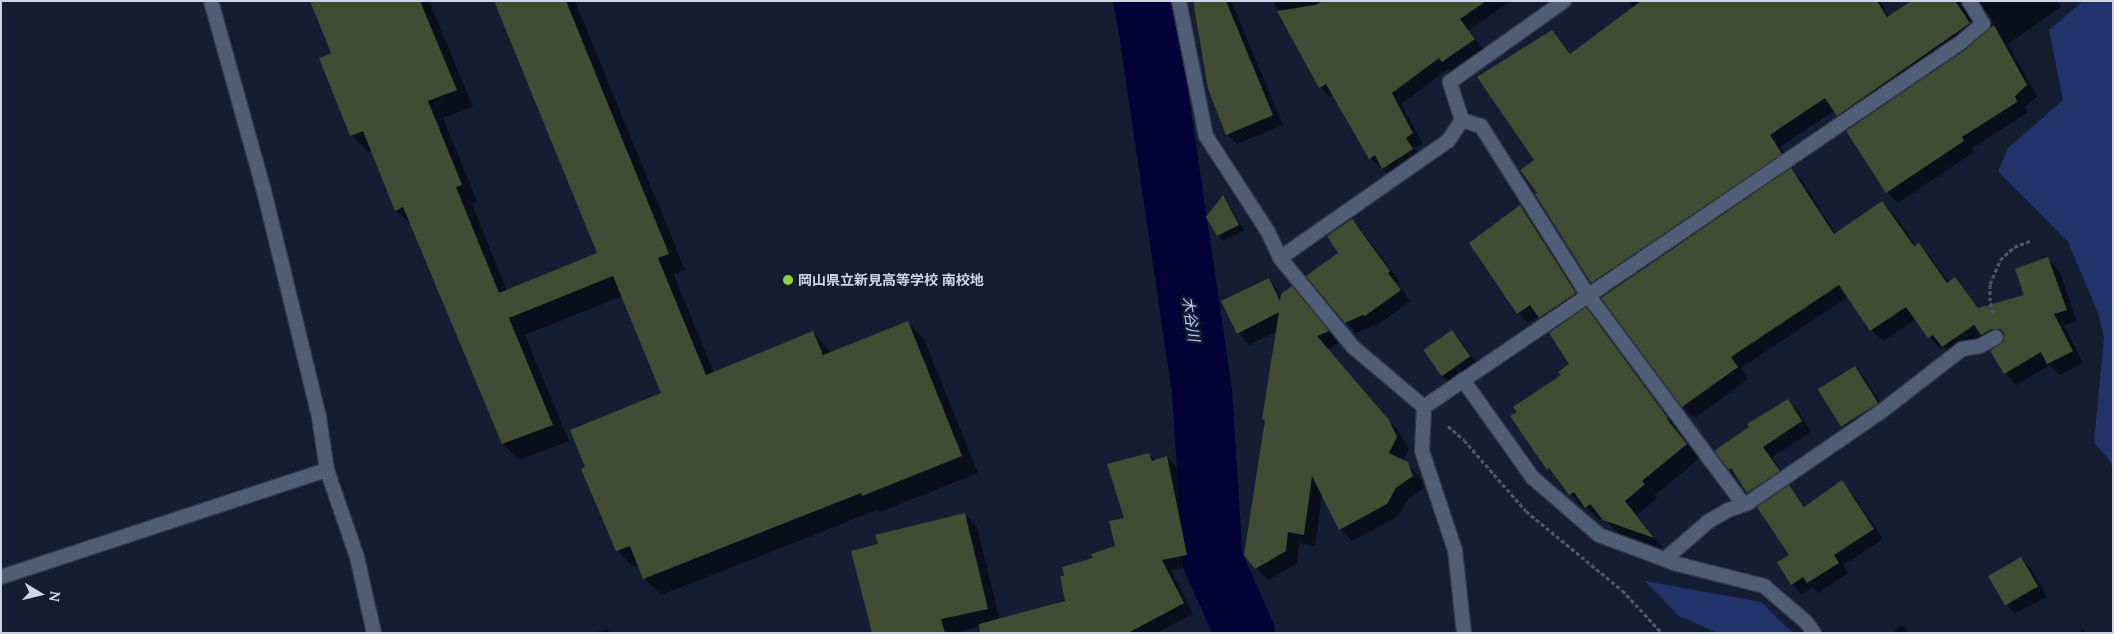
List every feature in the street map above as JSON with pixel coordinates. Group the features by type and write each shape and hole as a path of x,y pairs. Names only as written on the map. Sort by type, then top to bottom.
{"street":[{"path":"211,1 263,187 319,417 327,470 357,557 374,633"},
{"path":"1179,1 1206,136 1268,232 1280,258 1352,347 1424,407"},
{"path":"1462,120 1450,82 1564,1"},
{"path":"1424,407 1960,43 1983,24 1969,1"},
{"path":"1280,258 1448,141 1462,120"},
{"path":"1462,120 1481,126 1588,295 1742,504"},
{"path":"1664,559 1709,521 1742,504 1882,411 1962,349 1980,346 1996,337"},
{"path":"1464,380 1533,478 1598,534 1664,559 1764,586 1806,622 1814,633"},
{"path":"1424,407 1422,451 1454,550 1464,633"},
{"path":"1,577 327,470"}],"path":[{"path":"1996,337 1996,321 1990,301 1990,284 2000,260 2014,247 2030,240"}],"shaded area":[{"path":"2083,1 2113,1 2113,469 2110,461 2094,442 2104,338 2098,313 2068,242 1998,171 2008,148 2063,100 2049,30"},
{"path":"1645,581 1761,602 1793,633 1718,633 1679,616"}],"building":[{"path":"310,1 420,1 457,90 428,101 462,185 456,187 499,293 597,253 494,1 566,1 669,254 658,258 706,375 813,331 823,355 908,321 962,456 862,496 861,493 643,579 630,546 616,551 581,469 585,467 570,430 661,393 613,276 509,318 553,425 502,444 403,207 395,211 363,131 350,136 319,58 331,53"},
{"path":"1193,1 1226,1 1273,115 1226,135 1208,89"},
{"path":"1323,1 1486,1 1460,19 1475,39 1442,62 1439,58 1392,93 1413,133 1406,138 1413,149 1382,169 1375,155 1369,159 1326,84 1319,88 1277,11 1315,5"},
{"path":"1641,1 1877,1 1887,17 1911,1 1955,1 1970,23 1837,116 1825,98 1770,135 1782,154 1591,283 1535,194 1537,193 1520,170 1534,160 1477,77 1552,30 1570,54"},
{"path":"1994,25 2027,85 2015,96 2017,102 1962,137 1964,141 1886,193 1846,131 1965,50"},
{"path":"1791,168 1834,234 1882,201 1914,246 1919,243 1947,283 1955,277 1978,308 2024,295 2015,269 2048,257 2067,310 2054,314 2073,351 2047,364 2041,352 2004,374 1990,351 2004,341 2004,333 2000,329 1992,329 1981,335 1974,325 1942,347 1933,335 1928,338 1906,307 1870,331 1839,285 1731,357 1738,367 1682,407 1601,298"},
{"path":"1223,195 1239,225 1217,236 1206,217"},
{"path":"1520,205 1576,293 1539,318 1530,305 1517,314 1469,243"},
{"path":"1352,219 1390,271 1388,273 1401,290 1365,316 1363,315 1345,323 1306,276 1338,253 1327,236"},
{"path":"1269,278 1280,301 1281,294 1292,286 1329,331 1317,336 1389,420 1397,437 1389,453 1408,462 1413,476 1396,488 1387,504 1339,530 1312,476 1304,535 1288,532 1286,551 1255,569 1244,555 1265,420 1262,419 1279,312 1237,334 1221,301"},
{"path":"1586,307 1687,444 1642,481 1645,484 1625,501 1654,538 1603,520 1590,504 1585,508 1574,492 1569,495 1549,468 1547,470 1510,416 1517,412 1513,407 1561,375 1558,372 1569,364 1549,333"},
{"path":"1452,330 1470,356 1442,376 1423,350"},
{"path":"1855,366 1878,403 1841,427 1818,389"},
{"path":"1788,399 1802,421 1763,447 1780,471 1747,493 1731,468 1729,470 1714,451 1749,427 1747,424"},
{"path":"1149,453 1152,461 1167,456 1187,555 1162,560 1184,603 1128,633 980,633 979,624 1065,601 1060,576 1064,576 1062,567 1093,558 1091,554 1115,546 1109,521 1124,518 1107,464"},
{"path":"1842,480 1874,529 1834,555 1839,563 1807,583 1803,577 1791,585 1777,562 1789,555 1757,507 1789,485 1804,507"},
{"path":"965,513 988,609 941,619 945,633 872,633 851,551 878,544 875,535"},
{"path":"2021,557 2038,586 2005,605 1988,576"}],"waterway":[{"name":"木谷川","path":"1143,1 1202,392 1213,561 1245,633"}],"place":[{"name":"岡山県立新見高等学校 南校地","path":"788,280"}]}
